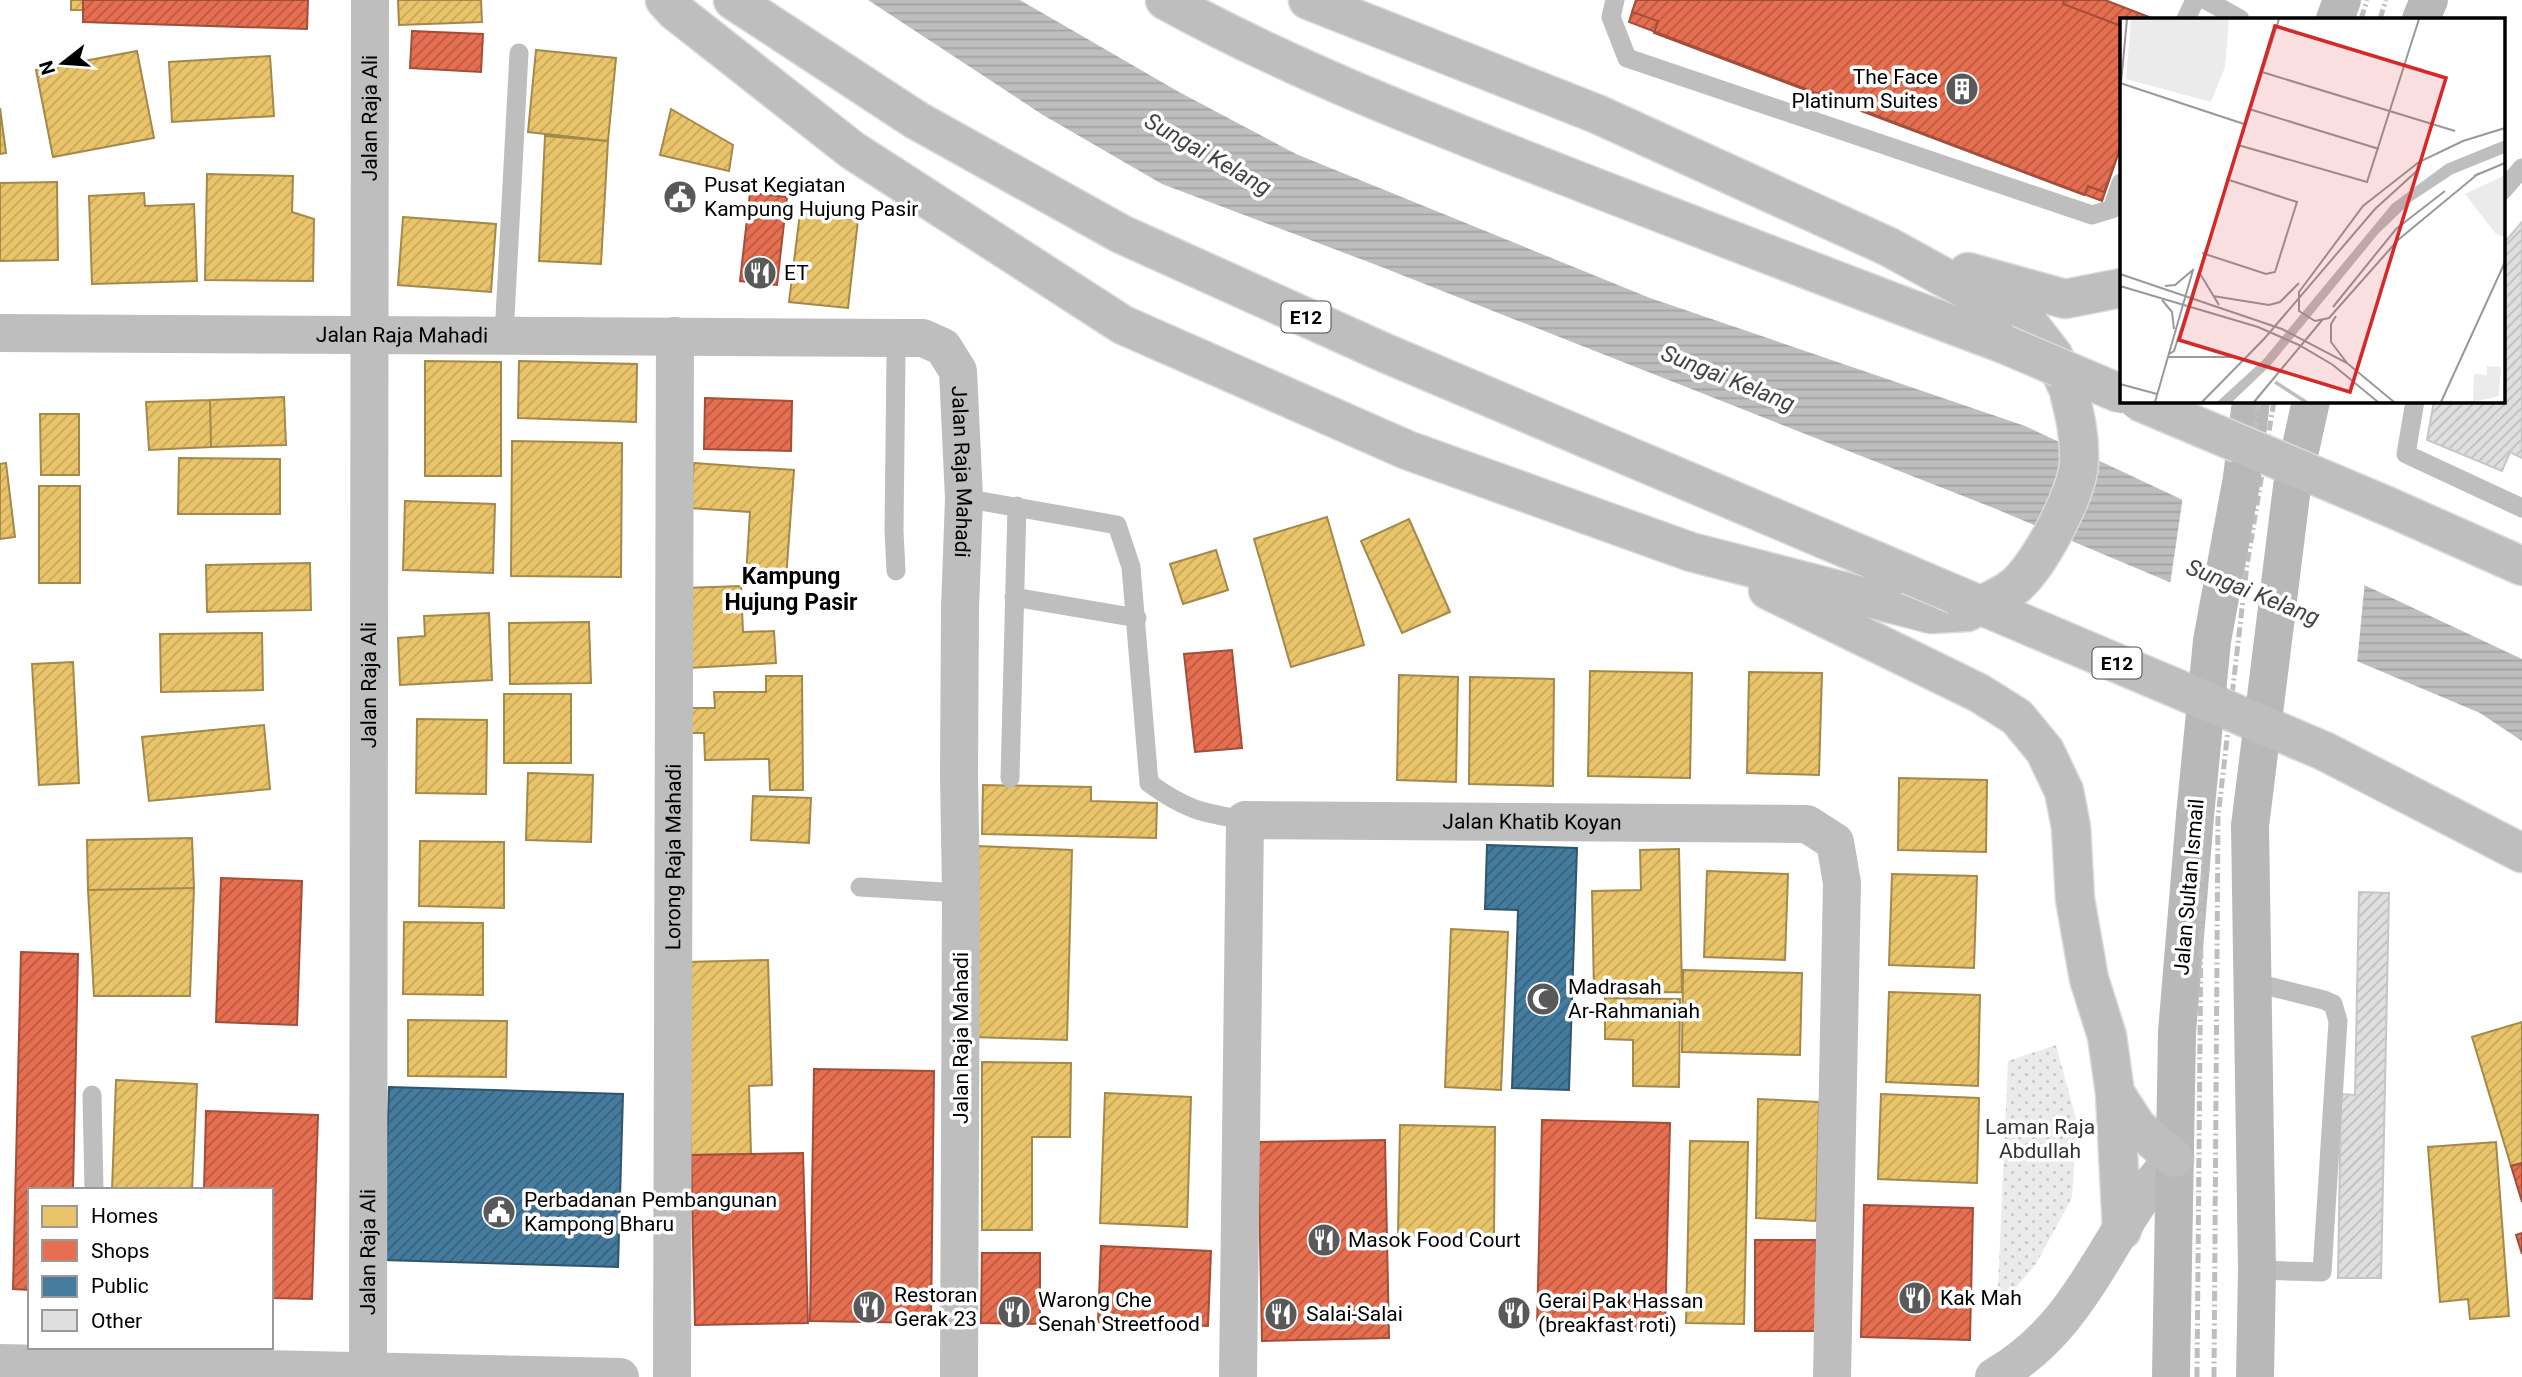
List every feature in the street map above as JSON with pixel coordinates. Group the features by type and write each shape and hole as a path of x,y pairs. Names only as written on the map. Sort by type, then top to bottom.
{"main road":[{"name":"Jalan Raja Ali","path":"368,1371 370,0"},
{"path":"665,0 852,150 1124,325 1407,450 1691,552 1931,614 1967,612 2014,586 2038,558 2073,490 2079,465 2078,424 2069,392 2053,355 2029,324 1889,247 1597,114 1308,0"},
{"name":"E12","path":"733,0 916,120 1121,234 1385,353 2324,751 2522,853"},
{"path":"1164,0 1219,30 1374,101 1833,281 2004,344 2120,394"},
{"path":"2335,18 2342,0"},
{"path":"2421,18 2429,0"},
{"path":"1889,247 2066,299 2120,288"},
{"name":"Jalan Raja Mahadi","path":"0,333 923,338 943,347 958,371 964,498 960,609 958,1377"},
{"name":"Lorong Raja Mahadi","path":"672,1377 676,336"},
{"path":"2140,402 2522,566"},
{"name":"Jalan Sultan Ismail","path":"2171,1377 2177,1032 2213,641 2242,478 2251,402"},
{"path":"2255,1377 2257,1270 2250,826 2292,487 2311,402"},
{"path":"1691,552 1979,693 2017,718 2045,751 2064,791 2071,827 2075,899 2089,979 2107,1036 2115,1093 2122,1230"},
{"path":"1238,1377 1245,820"},
{"name":"Jalan Khatib Koyan","path":"1245,820 1807,824 1835,842 1842,883 1832,1377"},
{"path":"1994,1377 2020,1362 2049,1336 2072,1308 2147,1190 2174,1158 2137,1127 2115,1093"},
{"path":"0,1363 92,1356 413,1375 620,1377"}],"lane":[{"path":"1615,0 1611,17 1626,58 2092,215 2112,209 2120,186"},
{"path":"2186,18 2195,0"},
{"path":"2206,0 2238,18"},
{"path":"504,336 519,53"},
{"path":"2504,189 2522,169"},
{"path":"896,571 896,356 900,338"},
{"path":"2415,402 2406,454 2522,508"},
{"path":"964,498 1117,524 1131,567 1149,783 1171,799 1202,813 1245,820"},
{"path":"1010,778 1017,506"},
{"path":"1014,597 1137,618"},
{"path":"860,887 961,893"},
{"path":"2252,982 2333,1004 2338,1021 2322,1272 2257,1270"},
{"path":"92,1095 94,1188"}],"green space":[{"name":"Laman Raja Abdullah","path":"2056,1045 2077,1123 2072,1198 2036,1264 1997,1310 2008,1061"}],"water":[{"name":"Sungai Kelang","path":"868,0 1020,0 1179,92 1296,154 1650,298 2025,426 2522,659 2522,741 2480,713 1996,509 1379,266 1162,184 1043,115"}],"pier":[{"path":"2183,496 2365,580 2357,664 2170,585"}],"building: Homes":[{"path":"71,0 300,0 300,11 71,10"},
{"path":"398,0 481,0 482,22 399,25"},
{"path":"536,50 616,58 608,141 528,132"},
{"path":"137,51 154,138 53,157 36,70"},
{"path":"270,56 274,116 172,122 169,62"},
{"path":"0,108 6,153 0,154"},
{"path":"671,109 733,145 729,171 660,155"},
{"path":"545,136 608,141 601,264 539,261"},
{"path":"207,174 293,176 292,212 314,219 313,281 205,280"},
{"path":"57,182 58,260 0,261 0,183"},
{"path":"144,193 145,206 194,204 197,281 92,284 89,196"},
{"path":"800,213 858,220 848,308 789,302"},
{"path":"403,217 496,224 491,292 398,285"},
{"path":"425,361 501,362 501,476 425,476"},
{"path":"519,361 637,364 636,422 518,418"},
{"path":"284,397 286,445 211,447 210,400"},
{"path":"210,400 211,447 149,450 146,402"},
{"path":"40,414 79,414 79,475 41,475"},
{"path":"512,441 622,443 621,577 511,576"},
{"path":"179,458 280,459 280,514 178,514"},
{"path":"6,463 15,537 0,539 0,464"},
{"path":"694,463 794,470 786,579 746,576 750,512 690,508"},
{"path":"39,486 80,486 80,583 39,583"},
{"path":"405,501 495,504 493,573 403,570"},
{"path":"1327,517 1364,645 1291,667 1254,539"},
{"path":"1409,519 1450,612 1402,633 1361,541"},
{"path":"1216,550 1228,590 1183,604 1170,564"},
{"path":"310,563 311,610 207,612 206,565"},
{"path":"741,586 743,632 774,631 776,663 689,668 685,588"},
{"path":"489,613 492,680 400,685 398,638 425,636 424,616"},
{"path":"589,622 591,683 510,684 509,623"},
{"path":"262,633 263,690 161,692 160,634"},
{"path":"73,662 79,783 39,785 32,664"},
{"path":"1590,671 1692,673 1690,778 1588,776"},
{"path":"1749,672 1822,673 1819,775 1747,773"},
{"path":"1399,675 1458,677 1456,782 1397,780"},
{"path":"766,676 802,676 803,790 770,790 769,759 705,760 704,733 687,733 687,708 715,708 714,692 766,692"},
{"path":"1470,677 1554,679 1553,786 1469,784"},
{"path":"504,694 571,694 571,763 504,763"},
{"path":"417,719 487,720 486,794 416,793"},
{"path":"264,725 270,789 149,801 142,737"},
{"path":"528,773 593,775 591,842 526,840"},
{"path":"1899,778 1987,780 1986,852 1898,850"},
{"path":"983,785 1091,787 1091,801 1157,803 1156,838 982,834"},
{"path":"753,796 811,798 809,843 751,840"},
{"path":"192,838 194,888 88,890 87,840"},
{"path":"420,841 504,842 504,908 419,906"},
{"path":"978,846 1072,850 1067,1040 973,1037"},
{"path":"1679,849 1682,992 1594,993 1592,891 1641,890 1640,850"},
{"path":"1707,871 1788,874 1785,960 1704,957"},
{"path":"1892,874 1977,876 1974,968 1889,965"},
{"path":"194,888 190,996 94,996 88,890"},
{"path":"404,922 483,923 483,995 403,994"},
{"path":"1451,929 1508,932 1501,1090 1445,1087"},
{"path":"768,960 772,1085 749,1086 751,1154 691,1155 686,962"},
{"path":"1683,970 1802,973 1800,1055 1682,1052"},
{"path":"1889,992 1980,995 1978,1086 1886,1082"},
{"path":"1605,998 1680,999 1679,1087 1633,1086 1633,1040 1605,1039"},
{"path":"408,1020 507,1021 506,1077 408,1076"},
{"path":"2522,1022 2522,1163 2511,1166 2472,1037"},
{"path":"982,1062 1071,1063 1070,1137 1032,1137 1032,1230 982,1230"},
{"path":"116,1080 197,1084 192,1188 112,1188"},
{"path":"1105,1093 1191,1097 1187,1227 1100,1223"},
{"path":"1881,1094 1979,1098 1977,1183 1878,1179"},
{"path":"1758,1099 1819,1102 1816,1221 1756,1218"},
{"path":"1400,1125 1495,1127 1494,1237 1398,1235"},
{"path":"1690,1141 1748,1142 1744,1324 1686,1323"},
{"path":"2496,1142 2509,1316 2470,1319 2468,1299 2440,1302 2428,1147"}],"building: Shops":[{"path":"83,0 308,0 307,29 83,22"},
{"name":"The Face Platinum Suites","path":"1636,0 2064,0 2063,4 2120,26 2120,149 2104,192 2088,186 2084,195 1654,33 1658,21 1632,12"},
{"name":"The Face Platinum Suites","path":"1636,0 2105,0 2151,18 2120,18 2120,149 2102,201 1629,22"},
{"path":"412,31 483,34 481,72 410,68"},
{"path":"750,193 787,197 777,285 740,281"},
{"path":"705,398 792,401 791,451 704,449"},
{"path":"1232,650 1242,748 1195,752 1184,654"},
{"path":"221,878 302,881 297,1025 216,1022"},
{"path":"21,952 78,954 73,1188 28,1188 28,1290 13,1289"},
{"path":"814,1069 934,1071 931,1323 810,1321"},
{"path":"206,1111 318,1115 312,1299 273,1298 273,1188 204,1188"},
{"path":"1542,1120 1670,1123 1665,1331 1537,1327"},
{"name":"Masok Food Court","path":"1385,1140 1389,1338 1262,1341 1258,1142"},
{"path":"803,1153 808,1323 695,1325 691,1155"},
{"path":"2522,1163 2522,1202 2511,1166"},
{"path":"1864,1205 1973,1208 1970,1340 1861,1337"},
{"path":"2522,1233 2522,1254 2516,1235"},
{"path":"1755,1240 1816,1240 1816,1331 1755,1331"},
{"path":"1101,1246 1211,1251 1208,1326 1098,1322"},
{"path":"982,1253 1040,1253 1040,1324 981,1323"}],"building: Public":[{"name":"Madrasah Ar-Rahmaniah","path":"1487,845 1577,848 1569,1090 1512,1088 1518,910 1485,909"},
{"path":"389,1087 623,1094 618,1267 383,1260"}],"building: Other":[{"path":"2522,222 2522,458 2510,452 2502,471 2427,440 2434,402 2504,402 2504,243"},
{"path":"2359,892 2389,893 2381,1278 2338,1278 2341,1094 2355,1095"}],"railway":[{"path":"2361,18 2367,0"},
{"path":"2380,18 2386,0"},
{"path":"2197,1377 2202,816 2234,565 2259,402"},
{"path":"2214,1377 2218,817 2247,565 2274,402"}],"place":[{"name":"The Face Platinum Suites","path":"1962,89"},
{"name":"Pusat Kegiatan Kampung Hujung Pasir","path":"680,197"},
{"name":"ET","path":"760,273"},
{"name":"Madrasah Ar-Rahmaniah","path":"1543,999"},
{"name":"Perbadanan Pembangunan Kampong Bharu","path":"499,1212"},
{"name":"Masok Food Court","path":"1324,1240"},
{"name":"Kak Mah","path":"1915,1298"},
{"name":"Restoran Gerak 23","path":"869,1307"},
{"name":"Warong Che Senah Streetfood","path":"1014,1312"},
{"name":"Gerai Pak Hassan (breakfast roti)","path":"1514,1313"},
{"name":"Salai-Salai","path":"1281,1314"}],"district":[{"name":"Kampung Hujung Pasir","path":"791,589"}]}
